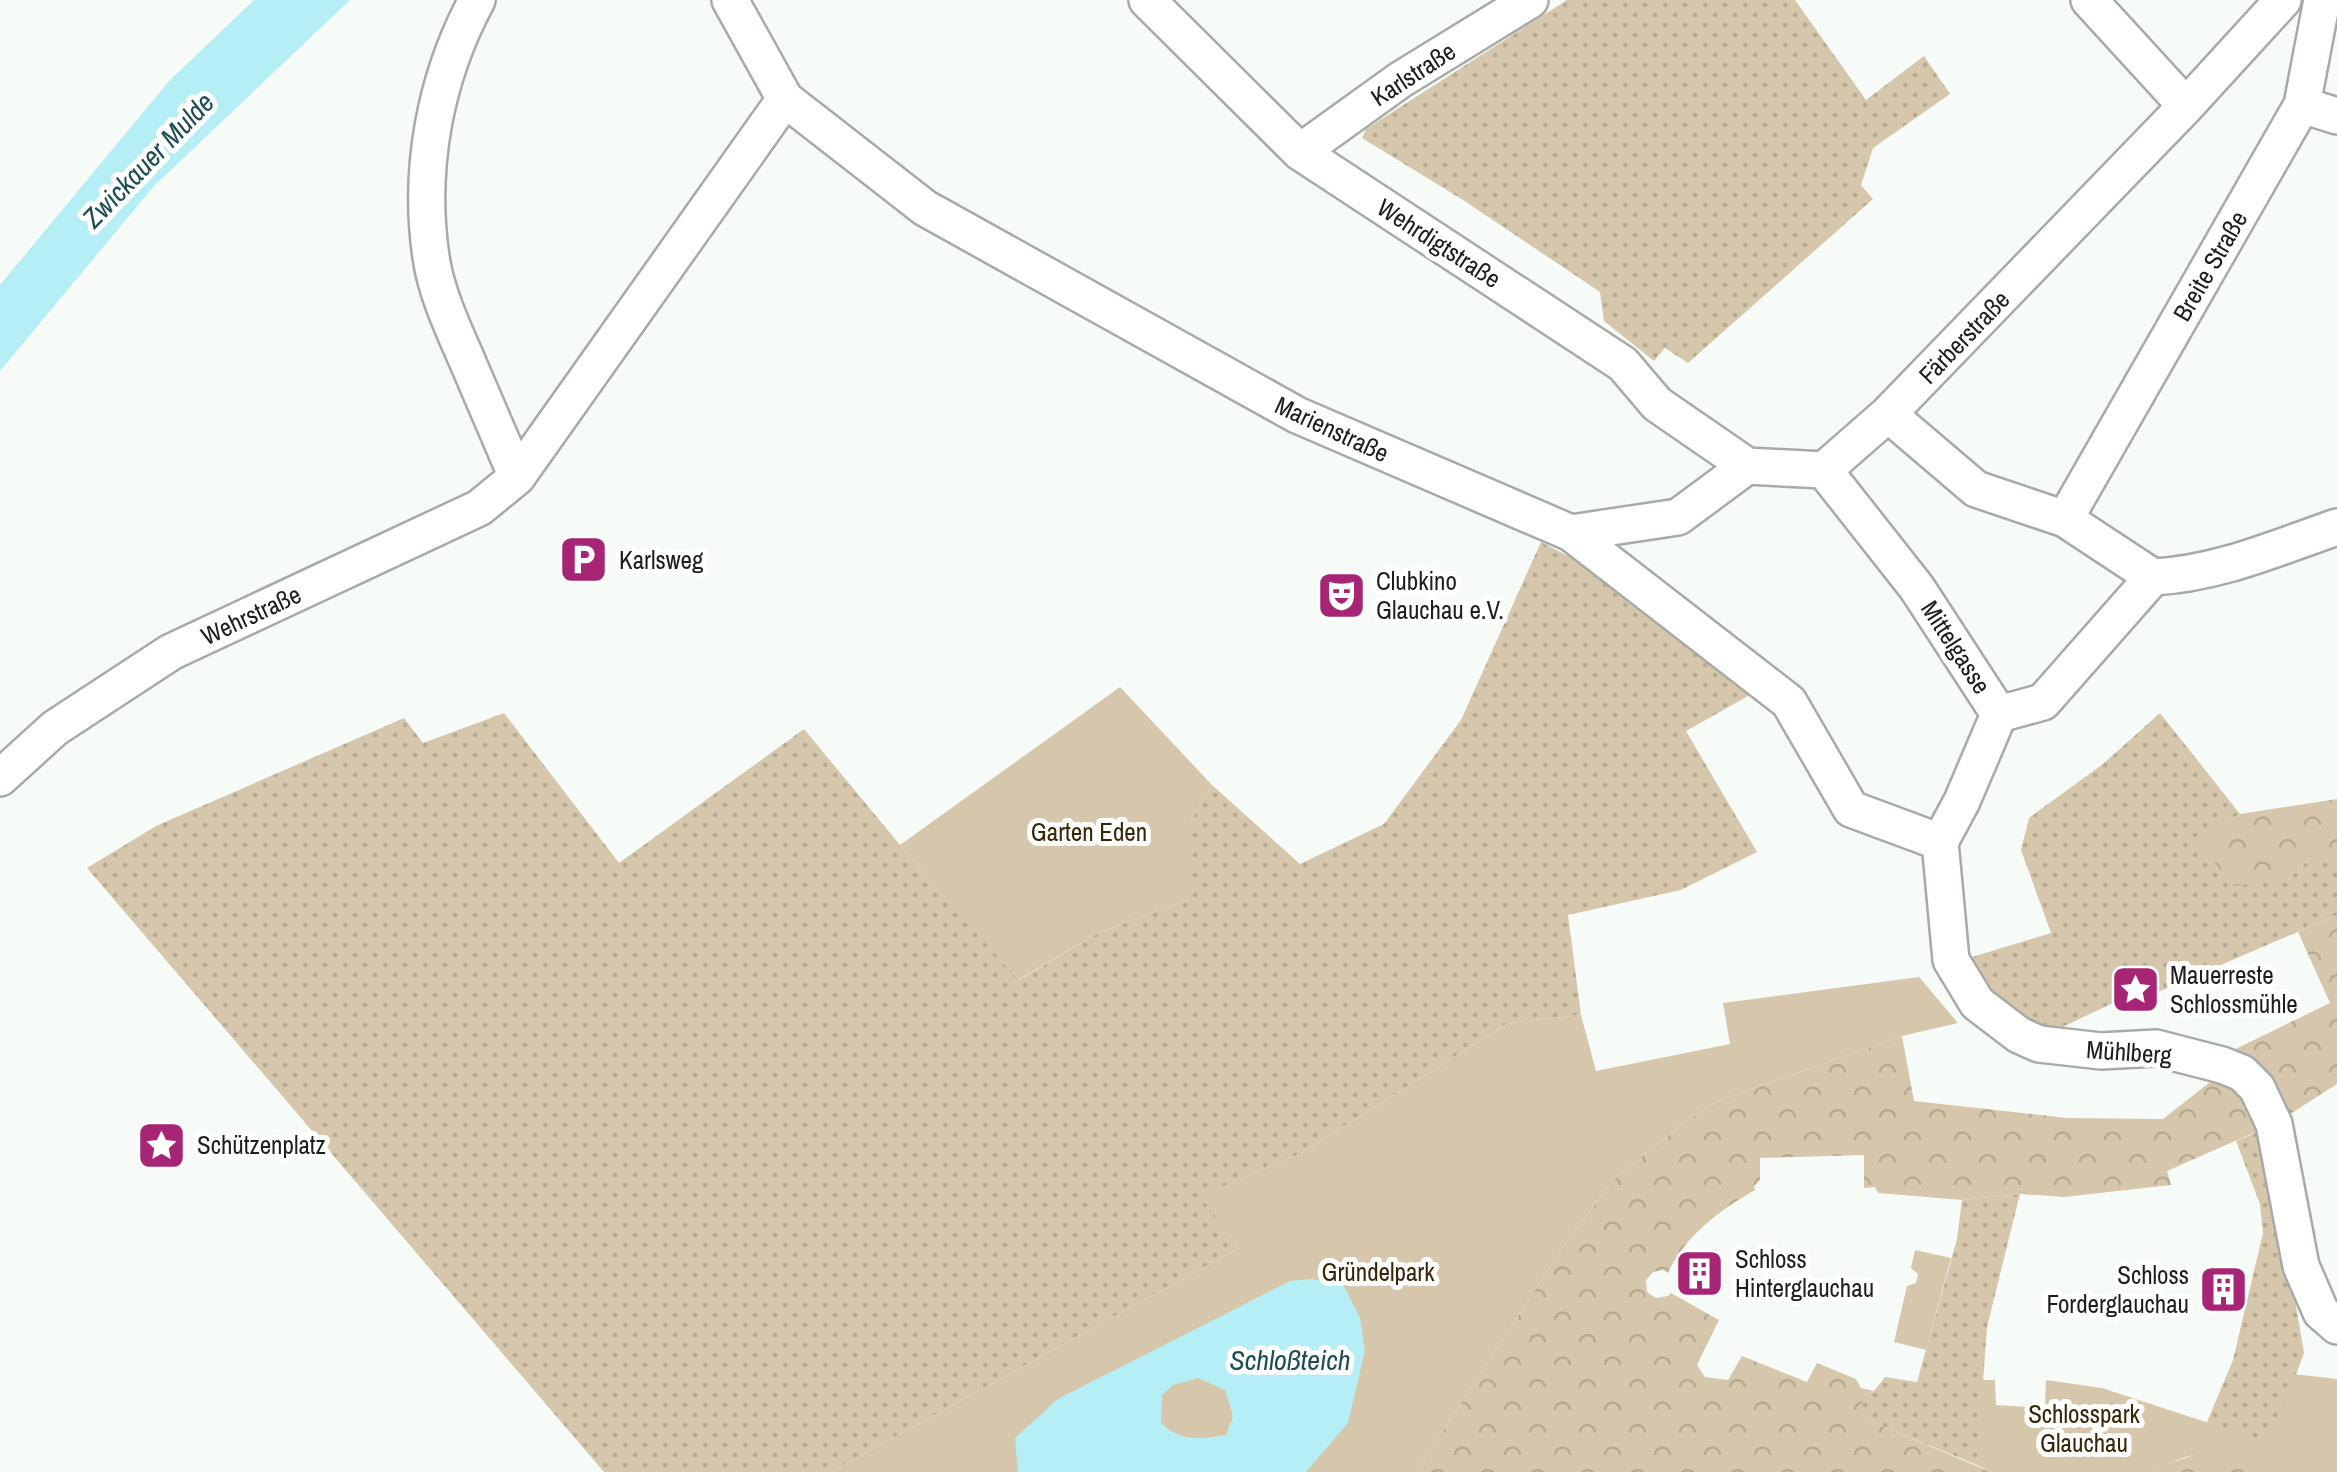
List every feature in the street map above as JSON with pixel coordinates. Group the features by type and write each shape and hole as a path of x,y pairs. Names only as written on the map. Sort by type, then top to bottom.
{"street":[{"path":"478,0 456,38 441,88 425,173 431,260 448,318 517,477"},
{"name":"Marienstraße","path":"730,0 785,100 926,208 1297,416 1570,534 1789,702 1852,809 1940,842"},
{"name":"Wehrdigtstraße","path":"1147,0 1300,152 1623,364 1657,404 1746,466"},
{"name":"Karlstraße","path":"1300,152 1400,80 1530,0"},
{"path":"2089,0 2186,106"},
{"name":"Färberstraße","path":"1824,470 1888,414 2284,0"},
{"name":"Breite Straße","path":"2065,520 2302,105 2322,0"},
{"name":"Wehrstraße","path":"0,778 55,728 171,652 478,508 517,477 785,100"},
{"path":"2302,105 2337,116"},
{"path":"1888,414 1976,489 2065,520 2153,577 2216,568 2337,528"},
{"path":"1570,534 1678,517 1746,466 1824,470"},
{"name":"Mittelgasse","path":"1824,470 1918,588 1999,714 1940,842"},
{"path":"1999,714 2043,702 2153,577"},
{"name":"Mühlberg","path":"1940,842 1951,960 1977,1003 2019,1035 2040,1044 2101,1051 2156,1048 2222,1064 2242,1073 2258,1088 2274,1124 2301,1266 2321,1312 2337,1326"}],"green space":[{"path":"1567,0 1795,0 1866,100 1924,56 1950,94 1873,148 1861,185 1873,199 1688,363 1665,348 1654,361 1604,321 1600,292 1362,138 1366,129"},
{"path":"1541,542 1574,559 1757,691 1686,731 1757,852 1681,890 1568,915 1581,1015 1508,1023 1302,1153 1201,1196 1239,1248 831,1472 604,1472 87,868 156,826 404,718 423,743 504,713 619,863 804,729 1019,980 1096,934 1188,899 1188,826 1212,785 1300,864 1384,824 1461,720"},
{"name":"Garten Eden","path":"1120,687 1212,785 1188,826 1188,899 1096,934 1018,980 900,845"},
{"path":"2160,713 2240,814 2196,837 2287,880 2311,858 2337,858 2337,915 2158,992 2145,988 2039,1038 1981,994 1962,960 2051,933 2021,850 2029,818 2103,764"},
{"path":"2337,799 2337,858 2311,858 2287,880 2233,886 2195,837 2240,814"},
{"path":"2337,915 2337,1084 2278,1122 2167,1171 2171,1185 2064,1197 2020,1194 1962,1200 1878,1193 1875,1187 1864,1188 1864,1155 1760,1158 1760,1180 1755,1190 1705,1225 1684,1247 1668,1273 1653,1272 1646,1280 1647,1292 1656,1298 1671,1293 1719,1320 1697,1365 1705,1377 1728,1380 1742,1356 1807,1382 1817,1363 1856,1379 1861,1388 1874,1391 1865,1394 1858,1416 1991,1472 1416,1472 1567,1241 1614,1179 1678,1127 1718,1101 1902,1036 1914,1101 2067,1118 2163,1119 2219,1075 2225,1054 2330,1003 2298,932"},
{"name":"Gründelpark","path":"1919,977 1958,1023 1902,1036 1718,1101 1678,1127 1614,1179 1567,1241 1416,1472 831,1472 1239,1248 1200,1196 1302,1153 1508,1023 1581,1015 1596,1071 1730,1044 1723,1003"},
{"path":"2266,1128 2304,1353 2271,1443 2202,1452 2207,1422 2233,1360 2263,1233 2260,1204 2236,1141"},
{"path":"2020,1194 1987,1327 1977,1465 1857,1416 1865,1394 1874,1391 1885,1377 1917,1382 1957,1239 1962,1200"},
{"path":"1915,1250 1951,1258 1926,1350 1894,1342 1907,1286 1916,1283 1918,1274 1911,1268"},
{"name":"Schlosspark Glauchau","path":"2294,1374 2337,1379 2337,1472 2259,1472 2199,1455 2157,1472 1991,1472 1977,1465 1981,1380 1995,1380 1996,1405 2045,1408 2046,1380 2102,1388 2270,1443"},
{"path":"2202,1452 2259,1472 2157,1472"}],"water":[{"name":"Zwickauer Mulde","path":"254,0 350,0 154,186 0,371 0,285 169,81"},
{"name":"Schloßteich","path":"1311,1279 1343,1284 1360,1318 1365,1351 1348,1423 1306,1472 1018,1472 1015,1438 1058,1399 1290,1281","holes":["1198,1378 1225,1390 1233,1416 1226,1435 1183,1436 1161,1423 1162,1395 1173,1385"]}],"place":[{"name":"Karlsweg","path":"584,560"},
{"name":"Clubkino Glauchau e.V.","path":"1341,595"},
{"name":"Mauerreste Schlossmühle","path":"2135,989"},
{"name":"Schützenplatz","path":"162,1145"},
{"name":"Schloss Hinterglauchau","path":"1700,1273"},
{"name":"Schloss Forderglauchau","path":"2224,1289"}]}
